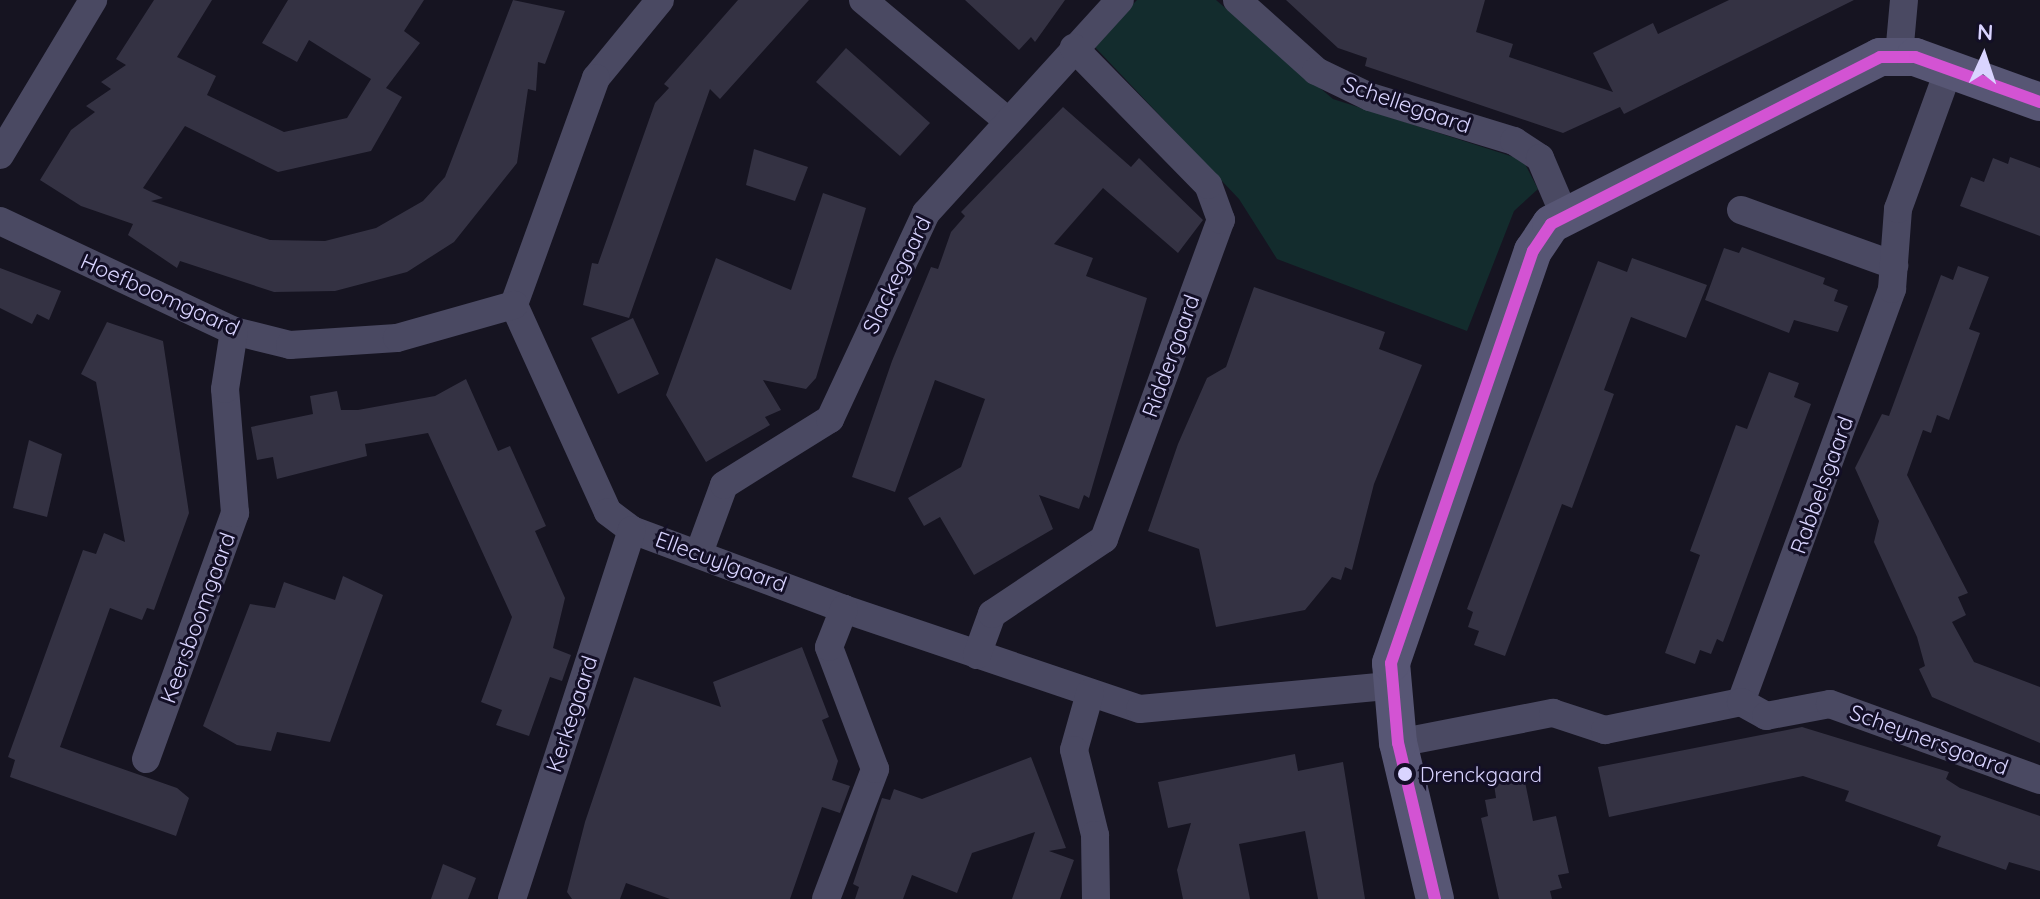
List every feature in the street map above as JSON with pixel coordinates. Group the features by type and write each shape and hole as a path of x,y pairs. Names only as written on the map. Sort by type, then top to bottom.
{"street":[{"path":"0,155 93,0"},
{"path":"514,305 596,78 660,0"},
{"path":"863,0 1009,122"},
{"name":"Slackegaard","path":"699,553 724,485 830,419 912,235 1074,48 1120,0"},
{"name":"Schellegaard","path":"1237,0 1316,71 1370,97 1514,141 1540,158 1563,212"},
{"path":"1899,55 1904,0"},
{"name":"Riddergaard","path":"977,655 992,614 1104,539 1221,220 1208,185 1074,48"},
{"path":"1435,899 1398,743 1389,686 1404,607 1533,251 1563,212 1860,64 1899,55 1949,69 2040,102"},
{"name":"Rabbelsgaard","path":"1741,702 1892,289 1898,209 1949,69"},
{"path":"1741,210 1894,265"},
{"name":"Hoefboomgaard","path":"0,221 234,331 290,345 397,338 514,305"},
{"name":"Ellecuylgaard","path":"514,305 594,491 632,530 844,609 1090,693 1171,711 1389,686"},
{"name":"Keersboomgaard","path":"146,759 235,513 225,389 234,331"},
{"name":"Kerkegaard","path":"512,899 632,530"},
{"path":"826,899 875,769 829,647 844,609"},
{"path":"1090,693 1074,750 1095,835 1096,899"},
{"name":"Scheynersgaard","path":"1398,743 1553,713 1605,730 1741,702 1766,716 1830,704 2040,780"}],"green space":[{"path":"1137,0 1216,0 1333,99 1523,160 1538,189 1514,211 1467,331 1277,259 1239,199 1093,45"}],"building":[{"path":"154,0 212,0 177,57 216,76 207,95 284,132 347,118 371,79 309,40 297,62 262,43 288,0 424,0 404,31 420,43 386,88 402,97 371,151 278,172 185,126 143,188 163,198 151,201 270,240 325,241 376,228 423,201 445,177 513,0 565,11 545,64 538,62 536,91 528,89 517,163 454,242 407,272 335,291 274,292 180,261 177,268 128,235 133,224 81,206 40,180 71,130 95,112 86,106 111,89 101,82 126,65 116,59"},
{"path":"738,0 809,0 720,99 710,89 629,318 583,305 592,263 598,264 655,103 669,88 664,84"},
{"path":"965,0 1065,0 1035,42 1031,37 1019,50"},
{"path":"1286,0 1485,0 1476,32 1513,44 1509,57 1613,92 1593,53 1653,23 1658,34 1729,0 1854,0 1624,114 1620,107 1563,133 1365,66 1367,58 1338,48"},
{"path":"846,48 930,123 900,156 816,82"},
{"path":"1063,107 1131,167 1139,158 1203,220 1178,253 1103,188 1054,244 1093,258 1086,276 1147,298 1089,498 1084,495 1079,509 1039,495 1053,529 974,575 940,517 924,526 908,498 961,467 985,399 935,380 895,492 852,477 892,361 931,267 938,269 951,232 965,216 961,212"},
{"path":"754,149 808,167 795,201 746,185"},
{"path":"2010,157 2040,168 2040,236 1960,206 1971,177 1984,182 1993,158 2008,164"},
{"path":"823,193 866,208 816,378 806,389 763,380 781,410 765,417 770,425 706,462 666,395 716,258 791,290"},
{"path":"1742,247 1825,278 1823,284 1838,290 1834,301 1848,306 1838,332 1794,320 1789,333 1705,300 1724,248 1739,253"},
{"path":"1632,258 1707,285 1686,338 1631,317 1604,390 1614,394 1572,508 1562,504 1505,656 1474,645 1479,631 1468,627 1473,612 1467,609 1598,261 1627,272"},
{"path":"1958,266 1989,277 1969,329 1980,333 1949,420 1937,415 1931,433 1923,430 1907,475 1968,593 1958,597 1966,615 1952,622 1974,662 2040,687 2040,743 1932,697 1919,669 1925,666 1917,637 1874,542 1879,521 1855,468 1882,414 1889,416 1941,275 1953,280"},
{"path":"0,268 61,291 49,320 37,314 32,324 0,308"},
{"path":"1254,287 1385,332 1379,349 1422,365 1374,484 1352,570 1345,567 1341,580 1332,577 1305,610 1216,627 1199,549 1148,531 1178,444 1207,378 1226,367"},
{"path":"633,318 659,374 618,394 591,338"},
{"path":"107,322 163,341 189,513 154,610 147,608 142,620 110,608 60,747 177,788 189,798 176,836 10,777 15,760 8,757 83,550 96,554 104,533 125,542 96,382 81,374"},
{"path":"1769,372 1799,383 1794,397 1811,404 1723,642 1717,639 1711,654 1700,650 1695,664 1665,653 1700,555 1690,551 1736,425 1747,429"},
{"path":"466,379 498,451 510,446 546,526 535,531 565,598 553,648 571,655 562,681 550,677 529,736 496,725 502,710 481,702 512,617 428,433 365,444 367,456 277,479 273,457 257,460 251,427 313,414 310,396 337,391 341,410 358,410 435,396"},
{"path":"29,440 62,454 47,517 13,508"},
{"path":"343,576 383,595 330,742 277,732 271,751 237,745 203,726 250,604 275,608 284,582 335,600"},
{"path":"802,647 829,717 822,720 838,761 832,780 850,786 840,813 822,807 790,899 670,899 626,883 620,899 572,899 567,892 585,822 634,677 721,707 713,682"},
{"path":"1802,727 1949,772 1946,779 1960,788 2040,816 2040,871 2009,862 2006,870 1937,846 1941,836 1845,801 1849,791 1803,776 1609,817 1598,767"},
{"path":"1295,754 1298,771 1343,762 1365,899 1318,899 1305,831 1239,844 1250,899 1183,899 1177,870 1191,823 1168,828 1158,782"},
{"path":"1031,757 1066,848 1049,851 1074,860 1060,899 1012,899 1035,832 972,853 957,893 912,875 903,899 855,899 859,887 853,884 882,798 890,800 894,789 922,799"},
{"path":"1524,777 1533,821 1556,816 1569,873 1558,875 1562,888 1550,891 1552,899 1499,899 1481,818 1488,816 1485,800 1496,798 1494,784"},
{"path":"443,864 476,878 468,899 431,899"}],"transit line":[{"path":"1435,899 1398,743 1391,663 1533,251 1551,224 1880,57 1915,57 2040,102"}],"place":[{"name":"Drenckgaard","path":"1405,774"}]}
